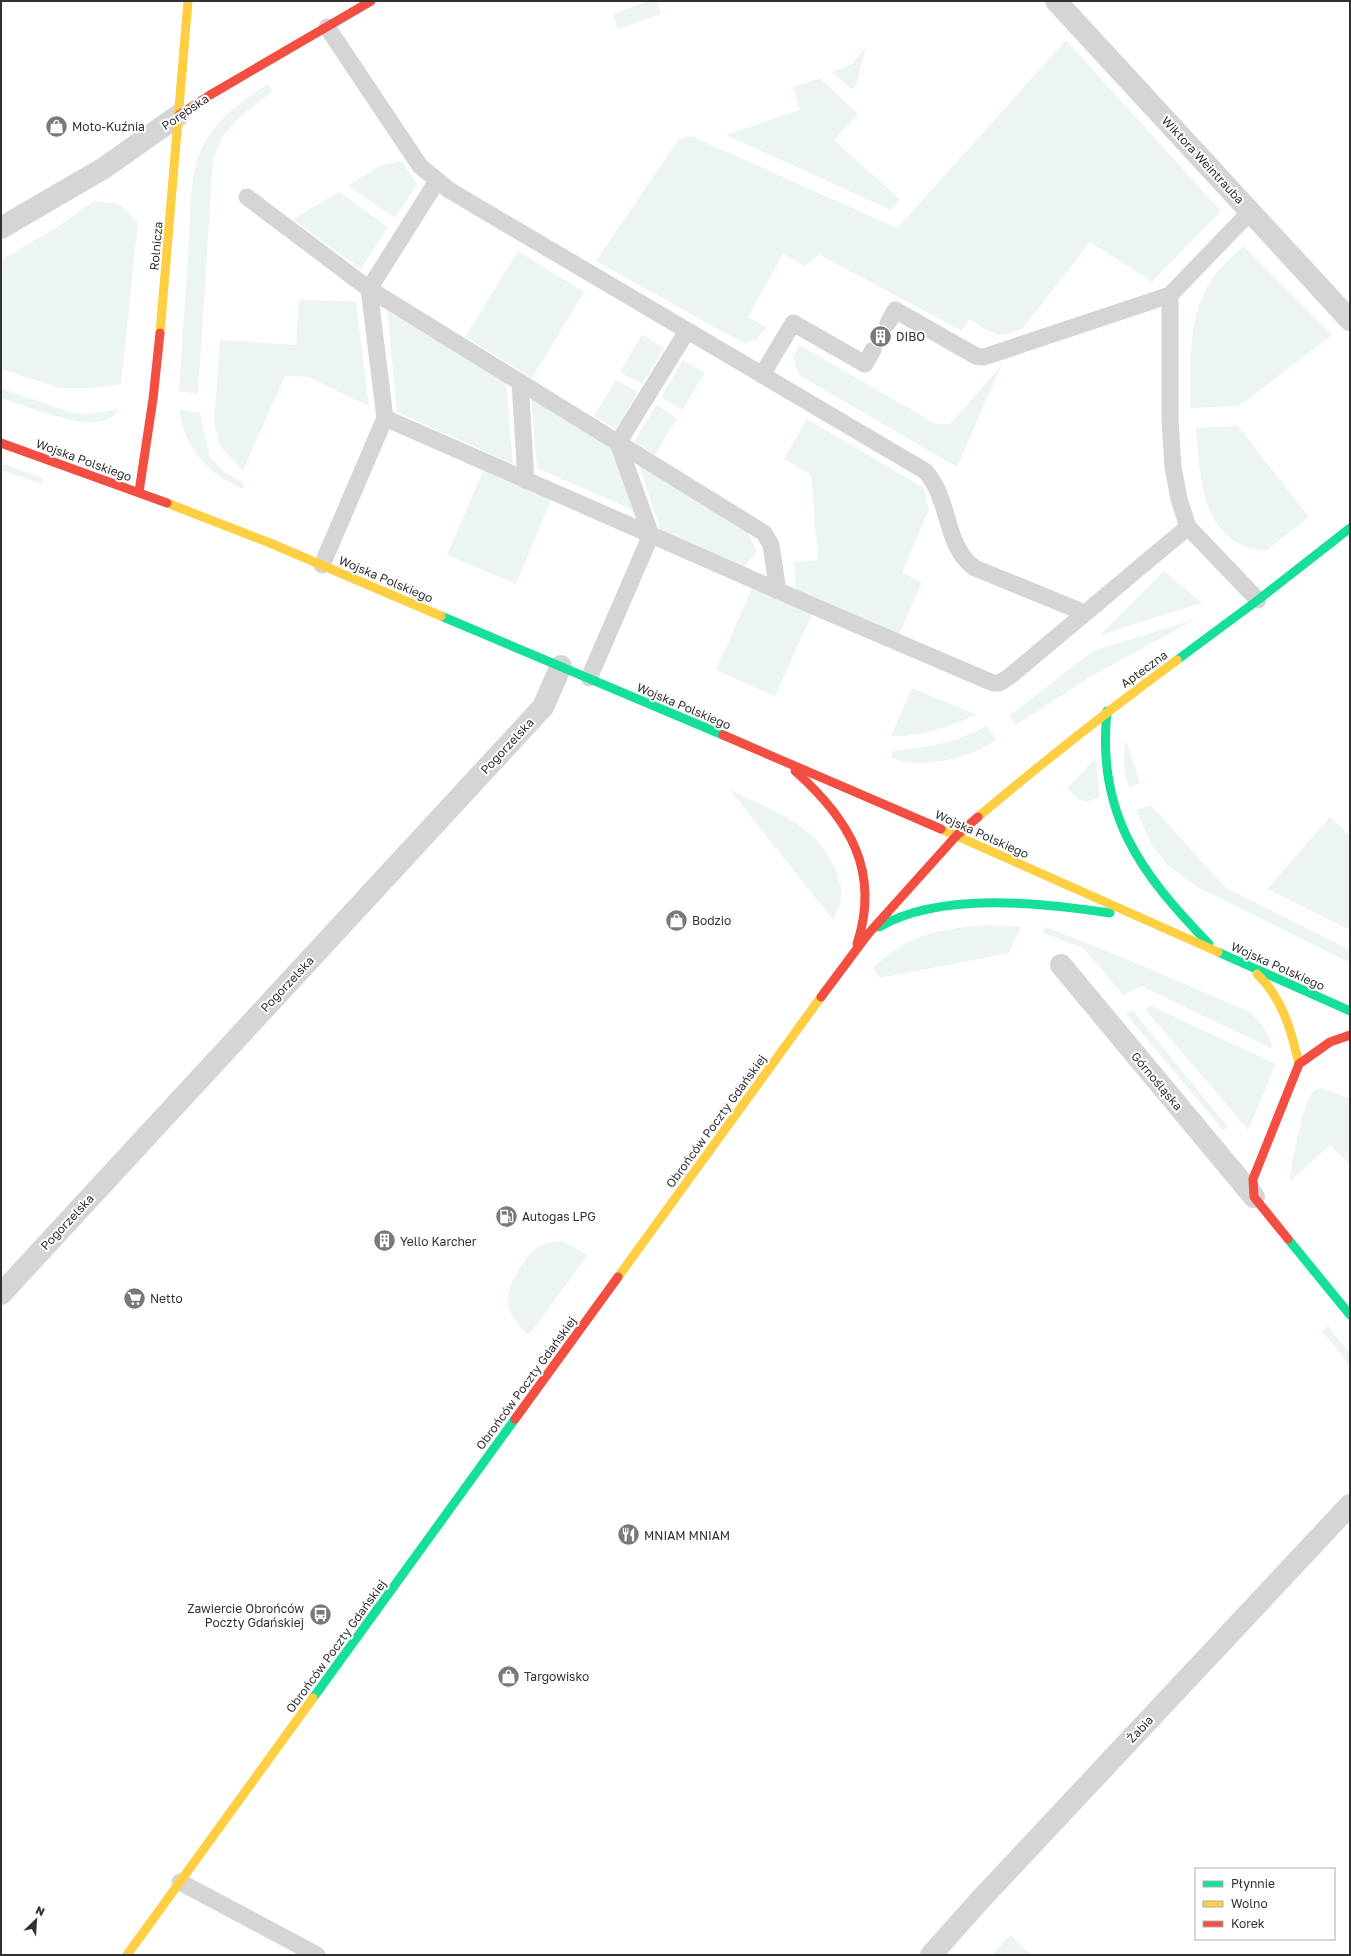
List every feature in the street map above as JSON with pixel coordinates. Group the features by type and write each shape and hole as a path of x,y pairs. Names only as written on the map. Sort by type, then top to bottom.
{"street":[{"name":"Rolnicza","path":"139,492 153,399 188,1"},
{"name":"Porębska","path":"1,228 104,168 210,95 371,1"},
{"name":"Wiktora Weintrauba","path":"1056,1 1350,320"},
{"name":"Wojska Polskiego","path":"1,443 139,492 270,543 957,835 1136,917 1350,1011"},
{"name":"Apteczna","path":"957,835 1033,770 1107,711 1258,600 1350,528"},
{"name":"Pogorzelska","path":"1,1294 543,707 561,666"},
{"path":"1107,711 1105,756 1108,784 1121,823 1134,850 1158,886 1195,930 1217,952"},
{"path":"785,762 800,774 835,811 855,845 865,881 866,908 856,950"},
{"name":"Obrońców Poczty Gdańskiej","path":"127,1955 856,950 868,934 957,835"},
{"path":"868,934 883,924 910,914 948,906 981,902 1016,902 1062,905 1136,917"},
{"path":"1243,964 1259,975 1277,995 1285,1012 1299,1064"},
{"name":"Górnośląska","path":"1061,965 1350,1315"},
{"path":"1254,1197 1253,1179 1299,1064 1330,1042 1350,1035"},
{"name":"Żabia","path":"931,1955 981,1899 1350,1505"}],"lane":[{"path":"327,27 420,166 437,181 475,206 925,471 934,481 960,555 967,563 975,568 1085,613"},
{"path":"322,565 385,418 369,289 437,181"},
{"path":"247,197 369,289 764,533 771,545 778,591"},
{"path":"888,323 895,310 976,356 984,357 1170,295 1251,211"},
{"path":"1170,295 1170,420 1173,459 1179,499 1188,527 1258,600"},
{"path":"762,375 792,323 864,364 873,350"},
{"path":"618,443 687,331"},
{"path":"520,382 526,481"},
{"path":"385,418 778,591 993,683 999,683 1009,677 1188,527"},
{"path":"589,678 651,535 618,443"},
{"path":"180,1882 317,1955"}],"shaded area":[{"path":"648,1 657,1 661,14 618,29 613,14"},
{"path":"1066,40 1221,211 1152,282 1090,242 1024,327 1008,334 995,334 969,319 962,331 820,255 804,266 783,254 748,317 767,327 757,339 743,343 596,261 678,140 691,136 897,228"},
{"path":"866,46 857,82 852,90 832,72 852,64"},
{"path":"820,78 858,114 834,140 900,199 891,210 726,135 800,110 793,87"},
{"path":"268,84 272,92 242,115 223,136 213,160 198,394 179,391 193,179 198,157 209,136 223,118 249,96"},
{"path":"402,161 417,185 395,218 348,186 381,165"},
{"path":"339,192 388,227 361,269 293,219"},
{"path":"94,201 120,204 138,223 121,384 94,388 60,388 1,369 1,260 56,228"},
{"path":"1243,246 1332,335 1239,406 1191,408 1192,342 1198,310 1212,279"},
{"path":"518,251 584,292 532,378 465,337"},
{"path":"299,300 356,301 369,406 308,377 285,376 243,471 220,446 214,424 220,340 296,345"},
{"path":"387,311 506,382 513,464 397,412"},
{"path":"642,335 664,348 642,384 620,372"},
{"path":"799,345 936,424 950,424 1001,366 957,467 799,375 793,357"},
{"path":"683,360 705,373 682,410 661,397"},
{"path":"616,380 638,392 616,429 594,416"},
{"path":"1,388 73,413 89,414 122,409 106,420 83,422 69,420 1,398"},
{"path":"531,397 611,445 633,510 537,468"},
{"path":"656,405 677,418 655,455 634,442"},
{"path":"179,409 200,413 210,457 224,472 244,483 243,489 219,476 192,448 186,437"},
{"path":"807,419 924,488 929,509 902,573 922,582 899,635 796,590 794,562 818,560 811,475 784,459"},
{"path":"1238,426 1309,517 1266,551 1244,546 1228,536 1216,523 1208,506 1203,488 1199,468 1196,428"},
{"path":"1,463 43,478 42,484 1,470"},
{"path":"639,465 747,531 757,552 743,568 661,532"},
{"path":"483,471 551,500 516,584 447,555"},
{"path":"1164,571 1202,603 1100,635"},
{"path":"752,588 812,614 775,696 716,670"},
{"path":"1196,619 1090,677 1016,725 1009,716 1093,651"},
{"path":"912,688 977,715 946,727 924,733 891,736"},
{"path":"987,726 996,740 974,752 960,757 929,763 915,763 902,761 891,757 893,751 942,743 975,732"},
{"path":"1126,740 1140,783 1129,788 1124,764"},
{"path":"1096,758 1100,797 1087,802 1079,800 1067,788"},
{"path":"730,790 777,812 806,830 818,842 828,855 836,871 840,885 841,896 839,907 833,920"},
{"path":"1151,805 1226,888 1350,950 1350,963 1199,888 1167,865 1151,843 1136,810"},
{"path":"1330,817 1350,835 1350,930 1267,889"},
{"path":"986,925 1021,927 1009,953 880,978 873,968 899,947 925,935 953,929"},
{"path":"1046,927 1119,956 1250,1012 1264,1029 1273,1049 1141,986 1123,995 1083,948 1043,933"},
{"path":"1151,1006 1276,1064 1248,1130 1145,1009"},
{"path":"1132,1010 1228,1127 1223,1130 1126,1014"},
{"path":"1321,1088 1350,1098 1350,1164 1330,1145 1289,1182 1292,1162 1305,1109 1314,1091"},
{"path":"562,1241 588,1255 529,1335 510,1312 508,1296 510,1287 520,1268 533,1251 542,1245"},
{"path":"1328,1326 1350,1354 1350,1366 1322,1331"},
{"path":"1010,1935 1032,1955 992,1955"}],"traffic: fast":[{"path":"1177,660 1258,600 1350,528"},
{"path":"441,616 723,735"},
{"path":"1107,711 1105,748 1109,781 1117,812 1128,840 1144,867 1163,893 1209,944"},
{"path":"879,927 904,916 932,908 961,904 1023,904 1054,906 1110,913"},
{"path":"1218,952 1350,1011"},
{"path":"1288,1239 1350,1315"},
{"path":"313,1698 515,1419"}],"traffic: slow":[{"path":"160,333 188,1"},
{"path":"167,503 270,543 441,616"},
{"path":"978,817 1076,737 1177,660"},
{"path":"941,829 1218,952"},
{"path":"1257,974 1280,1004 1293,1039 1299,1064"},
{"path":"618,1277 821,997"},
{"path":"127,1955 313,1698"}],"traffic: jam":[{"path":"179,115 210,95 371,1"},
{"path":"139,492 153,399 160,333"},
{"path":"1,443 167,503"},
{"path":"723,735 941,829"},
{"path":"795,771 831,808 845,828 855,848 862,870 865,893 863,918 857,944"},
{"path":"821,997 868,934 957,835 978,817"},
{"path":"1288,1239 1254,1197 1253,1179 1299,1064 1330,1042 1350,1035"},
{"path":"515,1419 618,1277"}],"place":[{"name":"Moto-Kuźnia","path":"57,126"},
{"name":"DIBO","path":"880,336"},
{"name":"Bodzio","path":"677,920"},
{"name":"Autogas LPG","path":"507,1216"},
{"name":"Yello Karcher","path":"385,1241"},
{"name":"Netto","path":"135,1298"},
{"name":"MNIAM MNIAM","path":"628,1535"},
{"name":"Zawiercie Obrońców Poczty Gdańskiej","path":"320,1615"},
{"name":"Targowisko","path":"509,1676"}]}
